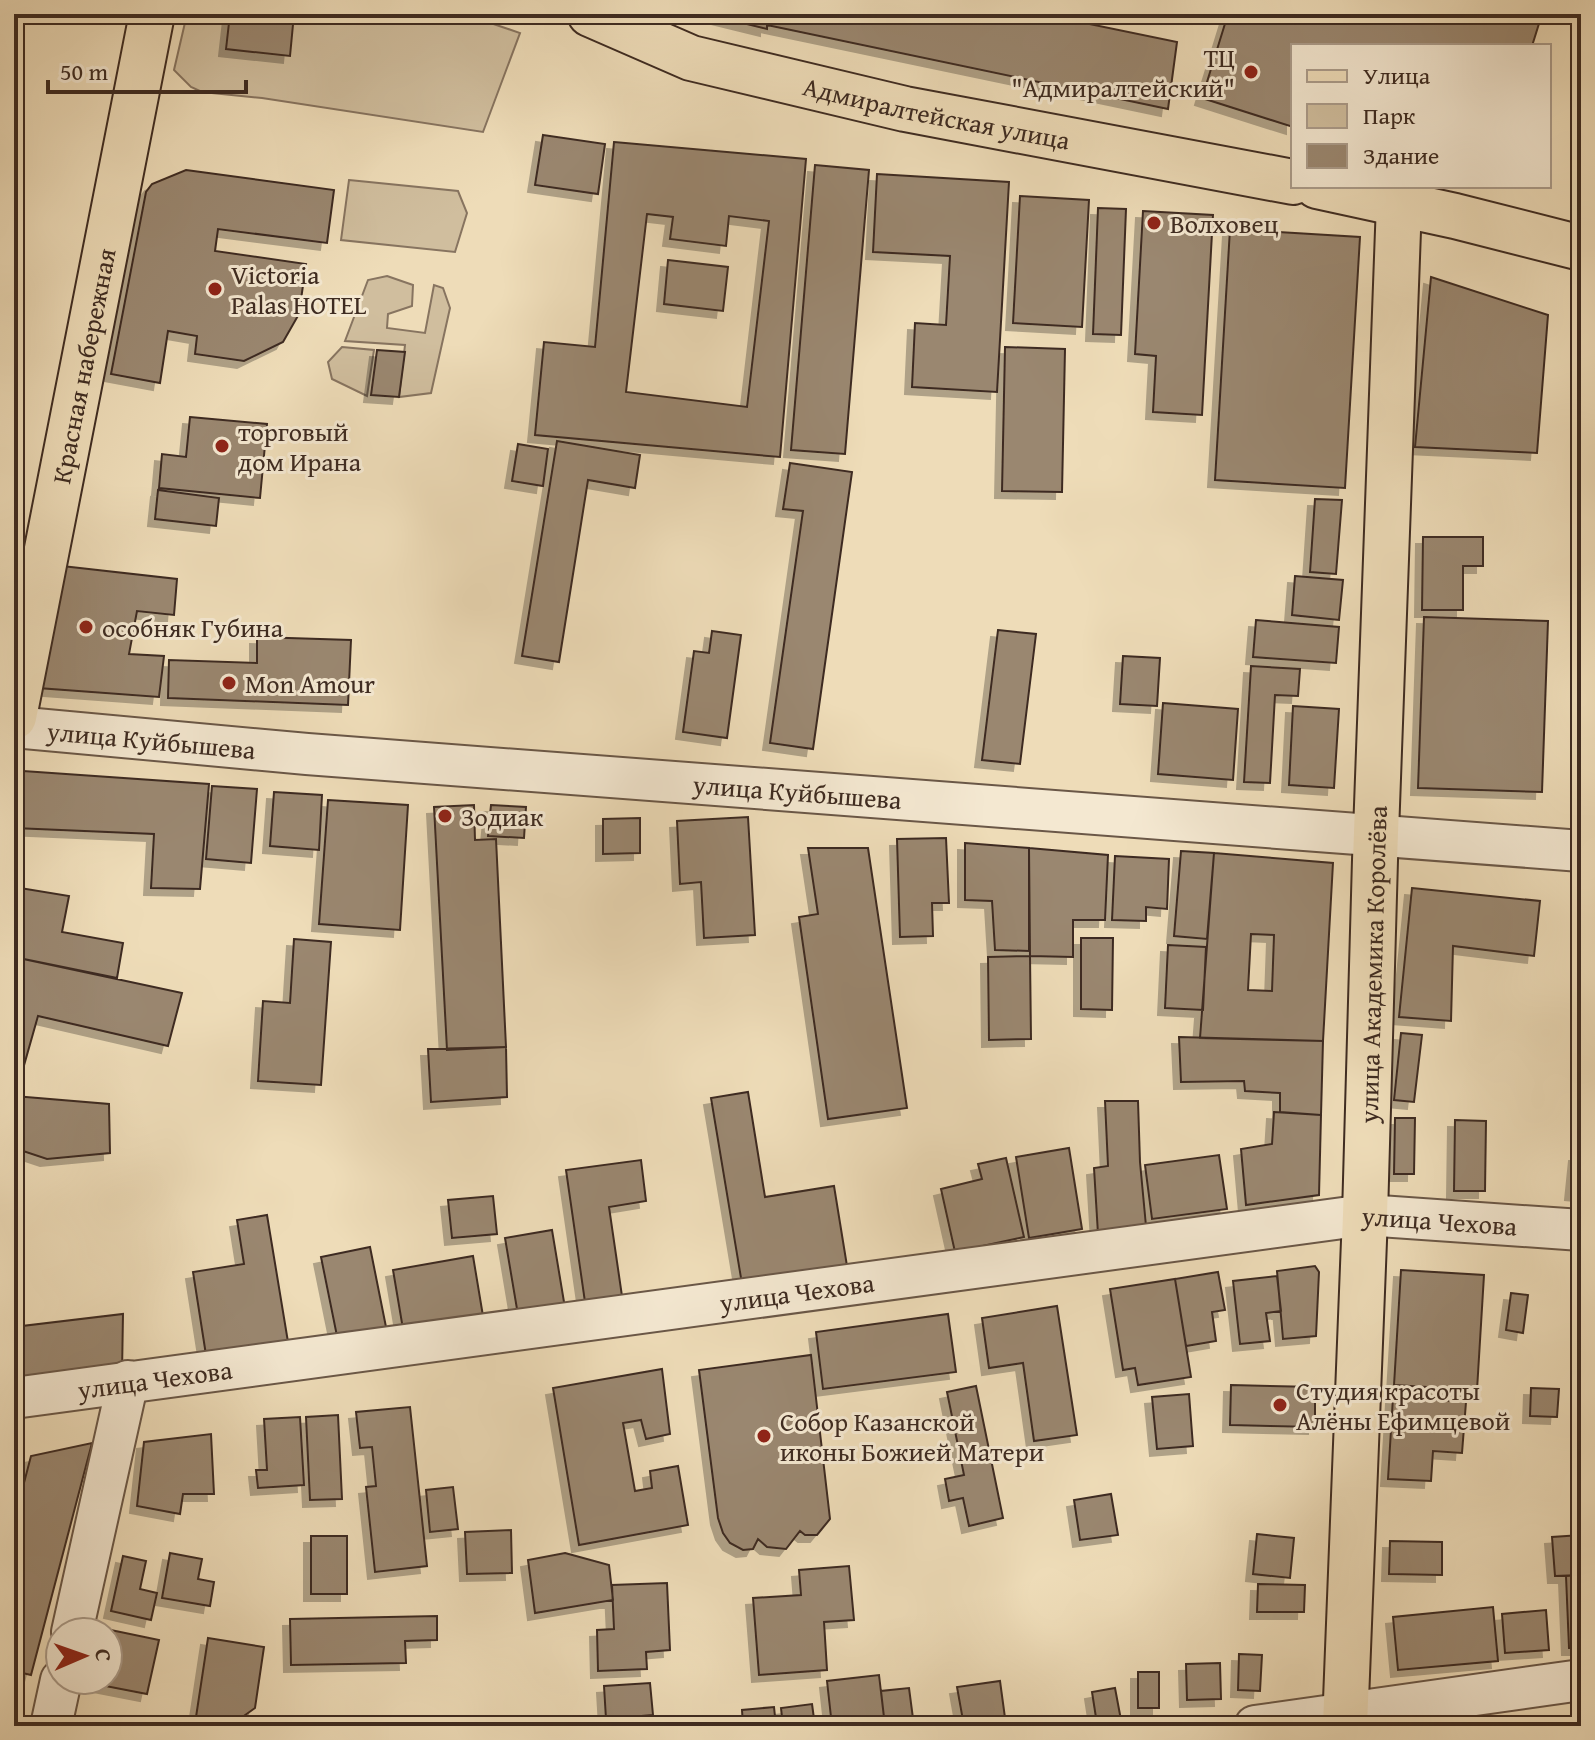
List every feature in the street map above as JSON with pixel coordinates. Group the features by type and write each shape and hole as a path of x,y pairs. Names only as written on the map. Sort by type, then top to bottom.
{"main road":[{"name":"Красная набережная","path":"14,717 152,14"},
{"name":"Адмиралтейская улица","path":"590,14 691,58 890,106 1291,182"},
{"path":"1327,188 1581,248"},
{"name":"улица Академика Королёва","path":"1346,1720 1399,203"}],"street":[{"name":"улица Куйбышева","path":"14,727 307,754 1581,851"},
{"name":"улица Чехова","path":"14,1398 1365,1215 1581,1230"},
{"path":"76,1616 128,1381"},
{"path":"1255,1726 1346,1720 1581,1680"},
{"path":"51,1726 58,1696"}],"green space":[{"path":"187,14 464,14 520,33 483,132 262,98 202,92 191,87 174,70"},
{"path":"349,180 458,191 467,213 455,252 341,240"},
{"path":"387,276 413,285 412,306 388,314 387,328 425,333 434,285 443,288 450,308 431,393 399,397 405,345 345,341 368,280"},
{"path":"342,347 374,350 367,396 332,379 328,362"}],"building":[{"path":"230,14 294,14 290,56 226,49"},
{"path":"706,14 1041,14 1177,42 1168,109 767,25 767,29"},
{"name":"ТЦ \"Адмиралтейский\"","path":"1228,14 1542,14 1533,44 1291,44 1291,126 1202,98"},
{"path":"543,135 605,144 598,194 535,185"},
{"path":"614,142 806,159 780,457 535,435 544,342 595,347","holes":["647,214 673,217 670,239 726,246 729,216 769,221 747,407 626,392"]},
{"path":"815,165 869,170 845,454 791,450"},
{"name":"Victoria Palas HOTEL","path":"186,170 334,190 327,243 218,229 215,251 306,264 299,314 283,342 244,361 195,354 197,336 168,331 160,383 111,374 146,192 152,184"},
{"path":"877,174 1009,182 997,392 912,387 915,323 946,325 950,256 873,252"},
{"path":"1020,196 1089,200 1082,327 1013,323"},
{"path":"1098,208 1126,209 1121,335 1093,334"},
{"path":"1143,211 1213,215 1202,415 1153,412 1156,356 1135,354"},
{"path":"1230,229 1360,237 1345,488 1215,480"},
{"path":"668,260 728,267 723,311 664,304"},
{"path":"1431,277 1548,315 1537,453 1415,447"},
{"path":"1005,347 1065,349 1062,492 1002,491"},
{"path":"377,350 405,352 399,397 371,395"},
{"path":"190,417 267,424 260,498 159,488 162,454 186,457"},
{"path":"557,441 640,455 635,488 588,480 559,662 522,656"},
{"path":"518,444 548,449 543,486 512,481"},
{"path":"790,463 852,472 813,749 770,743 803,511 783,509"},
{"path":"158,490 219,498 216,526 155,519"},
{"path":"1315,499 1342,500 1336,574 1310,572"},
{"path":"1423,537 1483,537 1483,566 1463,566 1463,610 1422,610"},
{"path":"62,566 177,579 174,615 137,611 129,654 164,656 159,697 38,688"},
{"path":"1295,576 1343,580 1339,620 1292,615"},
{"path":"1424,617 1548,621 1542,792 1418,788"},
{"path":"1256,620 1339,627 1336,663 1253,657"},
{"path":"998,630 1036,634 1020,764 982,760"},
{"path":"712,631 741,635 727,738 683,732 694,651 709,653"},
{"path":"257,637 351,640 348,705 168,698 169,660 257,663"},
{"path":"1123,656 1160,658 1157,706 1120,704"},
{"path":"1251,666 1300,669 1298,696 1275,695 1270,783 1244,782"},
{"path":"1163,703 1238,709 1233,780 1158,774"},
{"path":"1293,706 1339,709 1334,788 1289,785"},
{"path":"23,771 209,784 200,889 151,888 154,834 14,828 14,802"},
{"path":"212,786 257,789 251,863 206,859"},
{"path":"274,792 322,795 319,850 270,846"},
{"path":"328,800 408,805 400,930 319,924"},
{"path":"474,805 475,840 496,839 506,1047 447,1050 434,807"},
{"path":"491,805 526,807 524,838 488,836"},
{"path":"748,817 755,935 704,938 701,882 680,884 677,821"},
{"path":"640,818 640,853 603,854 603,819"},
{"path":"946,838 949,903 932,903 933,936 900,937 897,839"},
{"path":"965,843 1029,848 1029,951 995,950 992,901 965,900"},
{"path":"808,848 868,848 907,1108 828,1119 799,917 818,914"},
{"path":"1029,848 1108,855 1105,920 1073,920 1073,957 1030,956"},
{"path":"1181,851 1214,853 1207,939 1174,936"},
{"path":"1214,853 1333,863 1323,1041 1200,1038","holes":["1251,934 1274,935 1272,991 1248,990"]},
{"path":"1115,856 1169,859 1167,909 1146,907 1146,921 1112,920"},
{"path":"14,887 69,896 62,932 123,943 117,978 14,957"},
{"path":"1412,888 1540,901 1534,956 1453,946 1451,1021 1399,1017"},
{"path":"1081,938 1113,938 1112,1010 1081,1009"},
{"path":"294,939 331,942 321,1085 258,1081 263,1001 290,1003"},
{"path":"1168,945 1206,947 1203,1010 1165,1008"},
{"path":"1030,956 1031,1039 989,1040 988,957"},
{"path":"14,957 182,993 168,1046 38,1016 23,1069 14,1066"},
{"path":"1401,1033 1422,1035 1414,1102 1394,1100"},
{"path":"1179,1037 1323,1041 1321,1115 1280,1112 1280,1093 1245,1091 1244,1081 1181,1082"},
{"path":"506,1047 507,1097 431,1102 428,1049"},
{"path":"748,1092 765,1197 834,1186 847,1266 742,1284 711,1098"},
{"path":"14,1096 109,1104 110,1153 47,1159 14,1148"},
{"path":"1105,1101 1138,1101 1146,1226 1098,1234 1094,1168 1108,1166"},
{"path":"1274,1112 1321,1115 1319,1195 1246,1205 1241,1149 1272,1144"},
{"path":"1395,1118 1415,1118 1414,1174 1394,1174"},
{"path":"1455,1120 1486,1121 1485,1191 1454,1191"},
{"path":"1069,1148 1082,1229 1029,1238 1016,1157"},
{"path":"1576,1154 1581,1154 1581,1194 1572,1193"},
{"path":"1219,1155 1227,1209 1152,1219 1145,1165"},
{"path":"1006,1158 1024,1237 955,1252 941,1189 982,1179 978,1164"},
{"path":"641,1160 646,1201 609,1207 623,1303 586,1309 566,1170"},
{"path":"493,1196 497,1234 452,1238 448,1200"},
{"path":"267,1215 288,1342 206,1355 193,1272 244,1264 237,1220"},
{"path":"552,1230 565,1308 518,1315 505,1238"},
{"path":"370,1247 387,1332 338,1341 321,1257"},
{"path":"473,1256 484,1322 404,1335 393,1270"},
{"path":"1315,1266 1319,1272 1316,1336 1283,1339 1277,1271"},
{"path":"1401,1270 1484,1275 1477,1390 1394,1385"},
{"path":"1218,1272 1225,1310 1212,1312 1216,1341 1186,1346 1175,1279"},
{"path":"1277,1276 1281,1311 1266,1313 1270,1341 1240,1344 1233,1281"},
{"path":"1175,1279 1191,1377 1138,1385 1135,1368 1123,1370 1110,1289"},
{"path":"1511,1293 1528,1295 1523,1333 1506,1330"},
{"path":"1057,1306 1077,1435 1034,1441 1023,1363 989,1368 982,1318"},
{"path":"123,1314 122,1373 14,1388 14,1327"},
{"path":"948,1314 956,1372 823,1389 816,1332"},
{"name":"Собор Казанской иконы Божией Матери","path":"811,1355 830,1519 817,1535 805,1535 800,1531 786,1549 767,1547 758,1539 753,1549 743,1550 730,1543 718,1518 699,1370"},
{"path":"662,1369 670,1434 646,1439 641,1420 623,1423 635,1491 652,1488 650,1471 678,1466 688,1525 579,1545 553,1388"},
{"path":"1231,1385 1315,1387 1315,1427 1230,1425"},
{"path":"976,1386 1003,1518 969,1526 963,1498 949,1501 945,1479 964,1475 947,1392"},
{"path":"1531,1388 1559,1389 1557,1417 1530,1416"},
{"path":"1189,1394 1193,1446 1157,1449 1152,1397"},
{"path":"1393,1397 1466,1402 1462,1453 1433,1451 1431,1481 1388,1479"},
{"path":"410,1407 427,1566 375,1572 366,1487 376,1486 372,1447 360,1448 356,1412"},
{"path":"338,1415 342,1499 310,1500 306,1417"},
{"path":"300,1417 304,1485 258,1488 256,1470 267,1470 264,1419"},
{"path":"211,1434 214,1494 183,1494 180,1514 137,1506 144,1442"},
{"path":"92,1443 47,1616 44,1616 31,1675 14,1671 14,1521 31,1456"},
{"path":"453,1487 458,1529 430,1532 426,1490"},
{"path":"1111,1494 1118,1535 1080,1540 1074,1500"},
{"path":"511,1530 512,1573 467,1574 465,1532"},
{"path":"1257,1534 1294,1538 1290,1578 1253,1574"},
{"path":"1581,1535 1581,1575 1555,1576 1552,1537"},
{"path":"311,1536 347,1536 347,1594 311,1594"},
{"path":"1390,1541 1442,1542 1442,1575 1389,1574"},
{"path":"170,1553 202,1559 198,1579 214,1582 210,1606 162,1598"},
{"path":"565,1553 609,1565 613,1600 535,1613 528,1560"},
{"path":"123,1556 146,1561 140,1589 157,1593 151,1620 111,1611"},
{"path":"849,1566 854,1620 824,1622 827,1670 759,1675 753,1598 801,1595 799,1570"},
{"path":"1581,1575 1581,1648 1569,1648 1566,1576"},
{"path":"667,1583 670,1650 646,1652 647,1669 598,1671 597,1630 614,1629 612,1585"},
{"path":"1258,1584 1305,1585 1304,1612 1257,1612"},
{"path":"1493,1607 1498,1661 1398,1670 1393,1617"},
{"path":"1546,1610 1549,1650 1505,1653 1502,1614"},
{"path":"437,1616 437,1640 405,1641 406,1663 291,1665 290,1619"},
{"path":"124,1633 159,1640 147,1694 124,1690"},
{"path":"208,1638 264,1647 255,1708 234,1723 196,1717"},
{"path":"1239,1654 1262,1655 1260,1691 1238,1690"},
{"path":"1220,1663 1221,1699 1187,1700 1186,1664"},
{"path":"1138,1672 1159,1672 1159,1708 1138,1708"},
{"path":"879,1675 885,1726 832,1726 827,1681"},
{"path":"1000,1681 1006,1725 964,1726 957,1687"},
{"path":"650,1683 653,1715 606,1719 604,1686"},
{"path":"909,1688 914,1726 885,1726 881,1691"},
{"path":"1115,1688 1121,1720 1097,1724 1092,1692"},
{"path":"812,1704 815,1726 783,1726 781,1708"},
{"path":"774,1707 776,1726 743,1726 742,1710"}],"place":[{"name":"ТЦ \"Адмиралтейский\"","path":"1251,72"},
{"name":"Волховец","path":"1154,223"},
{"name":"Victoria Palas HOTEL","path":"215,289"},
{"name":"торговый дом Ирана","path":"222,446"},
{"name":"особняк Губина","path":"86,627"},
{"name":"Mon Amour","path":"229,683"},
{"name":"Зодиак","path":"445,816"},
{"name":"Студия красоты Алёны Ефимцевой","path":"1280,1405"},
{"name":"Собор Казанской иконы Божией Матери","path":"764,1436"}]}
